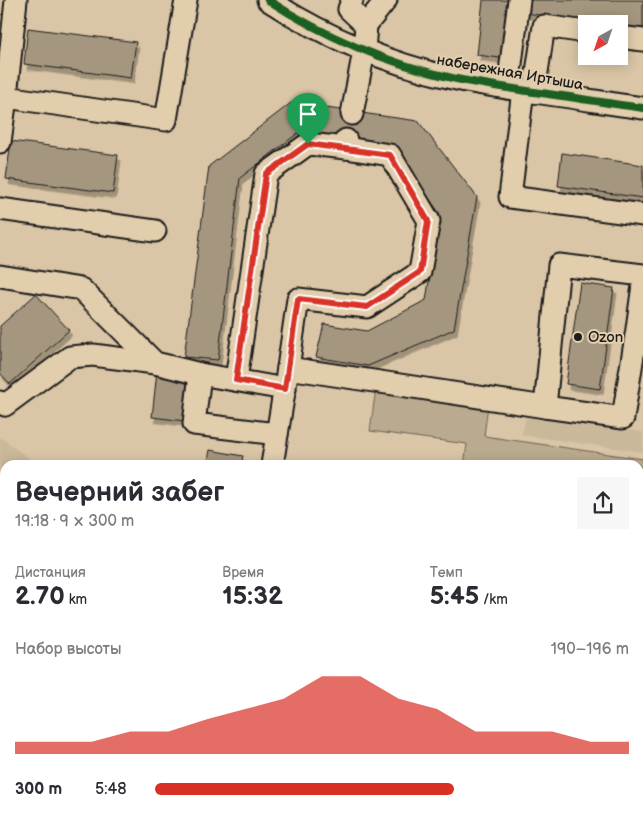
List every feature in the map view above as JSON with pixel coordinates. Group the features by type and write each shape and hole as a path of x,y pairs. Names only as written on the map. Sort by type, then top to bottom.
{"street":[{"path":"0,142 16,0"},
{"path":"6,97 166,120 186,0"},
{"name":"набережная Иртыша","path":"268,0 312,26 364,50 435,74 471,82 643,108"},
{"path":"352,0 349,9 366,25"},
{"path":"352,114 364,50 366,25 386,0"},
{"path":"519,0 522,90 510,198 643,215"},
{"path":"522,90 544,26 578,31"},
{"path":"628,38 643,40"},
{"path":"236,380 266,174 308,144 346,144 390,155 428,221 420,272 367,307 298,299 273,460"},
{"path":"0,209 155,231"},
{"path":"545,408 559,265 643,275"},
{"path":"0,276 81,289 155,363"},
{"path":"0,402 5,405 70,357 93,355 155,363 200,374 236,380 286,379 623,418 640,336 643,285"},
{"path":"200,374 194,424 277,434"}],"shaded area":[{"path":"376,388 488,405 484,436 643,459 465,460 467,444 370,431"},
{"path":"526,417 643,432 643,452 522,435"},
{"path":"0,437 31,460 0,460"}],"building":[{"path":"483,0 515,0 508,59 477,55"},
{"path":"528,0 643,0 643,31 628,28 628,15 578,15 578,21 526,13"},
{"path":"28,28 136,42 131,78 24,64"},
{"path":"291,103 418,121 477,197 454,329 368,366 316,357 324,324 367,331 426,300 440,214 395,150 340,142 298,133 240,178 218,360 184,357 209,166"},
{"path":"11,141 118,155 113,193 6,179"},
{"path":"562,153 643,165 643,198 558,186"},
{"path":"580,283 614,288 600,389 566,384"},
{"path":"36,294 69,330 10,384 0,373 0,326"},
{"path":"157,371 190,374 185,421 152,417"},
{"path":"210,450 243,456 242,460 208,460"}],"cycle path":[{"path":"268,0 334,37 404,65 428,72 493,86 643,108"}],"place":[{"name":"Ozon","path":"578,337"}],"route":[{"path":"308,144 390,155 428,221 420,272 367,307 298,299 285,389 236,380 266,174 308,144"}]}
